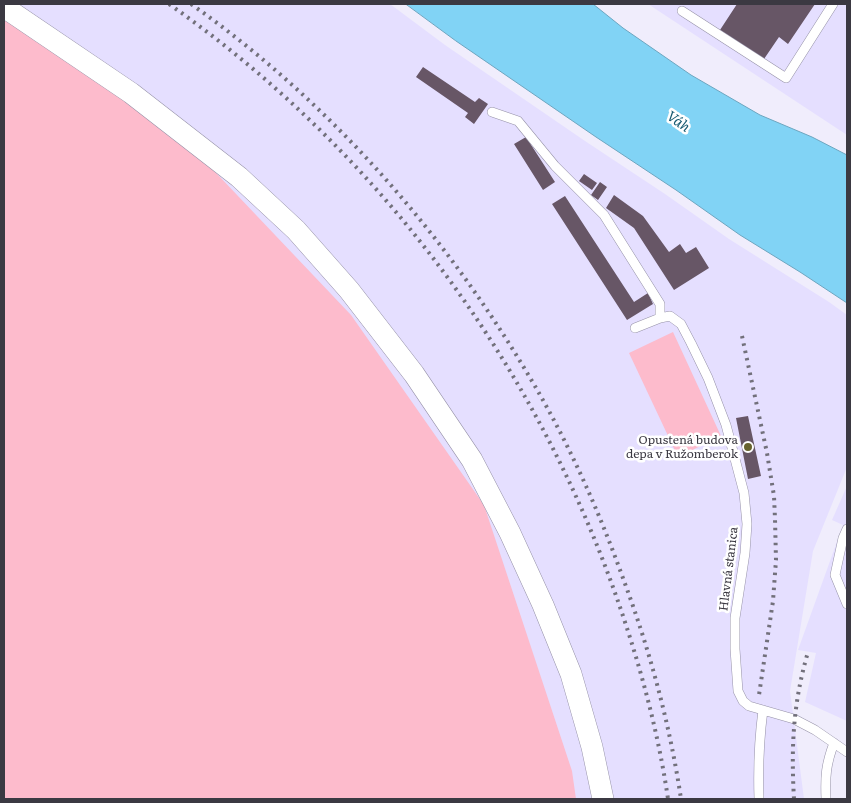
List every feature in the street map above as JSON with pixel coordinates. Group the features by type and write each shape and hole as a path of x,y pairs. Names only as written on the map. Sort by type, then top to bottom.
{"street":[{"path":"4,8 131,93 239,177 296,230 349,290 414,374 472,460 510,532 544,605 571,674 592,747 603,799"}],"lane":[{"path":"682,11 786,78 833,4"},
{"path":"492,112 518,121 555,166 604,215 660,304 660,318 635,328"},
{"name":"Hlavná stanica","path":"660,318 670,316 680,324 691,343 708,378 726,425 742,483 748,524 735,618 734,649 738,691 749,706 794,719 815,730 847,752"},
{"path":"847,529 843,538 835,575 847,604"},
{"path":"759,799 759,758 763,710"},
{"path":"826,799 825,775 834,743"}],"shaded area":[{"path":"4,4 390,4 445,45 729,239 847,315 847,467 813,551 790,691 804,799 564,799"},
{"path":"648,4 847,4 847,135"},
{"path":"4,10 200,156 351,315 484,505 572,771 576,799 4,799"},
{"path":"673,332 721,436 678,457 629,353"},
{"path":"847,486 847,721 805,702 816,653 798,650 843,525 832,520"}],"water":[{"name":"Váh","path":"406,4 593,4 623,28 691,75 760,115 812,137 847,155 847,303 740,235 456,41"}],"building":[{"path":"737,4 815,4 788,44 779,37 764,59 720,30"},
{"path":"423,67 475,102 479,98 488,104 474,124 465,117 468,113 416,77"},
{"path":"526,137 555,182 543,190 514,144"},
{"path":"584,174 597,183 592,190 579,181"},
{"path":"600,182 607,187 598,200 591,195"},
{"path":"614,195 643,216 669,252 680,244 686,253 696,247 709,268 674,290 634,228 606,208"},
{"path":"565,196 634,302 648,293 653,304 627,320 552,204"},
{"name":"Opustená budova depa v Ružomberok","path":"748,416 761,476 748,479 736,418"}],"railway":[{"path":"169,4 246,63 318,128 384,198 445,274 499,354 547,438 589,525 623,616 637,661 650,707 668,799"},
{"path":"191,4 289,82 378,170 457,267 493,318 526,371 568,447 624,581 658,688 681,799"},
{"path":"742,336 767,453 774,496 776,560 773,601 759,695"},
{"path":"794,799 794,725 799,689 808,652"}],"place":[{"name":"Opustená budova depa v Ružomberok","path":"748,447"}]}
